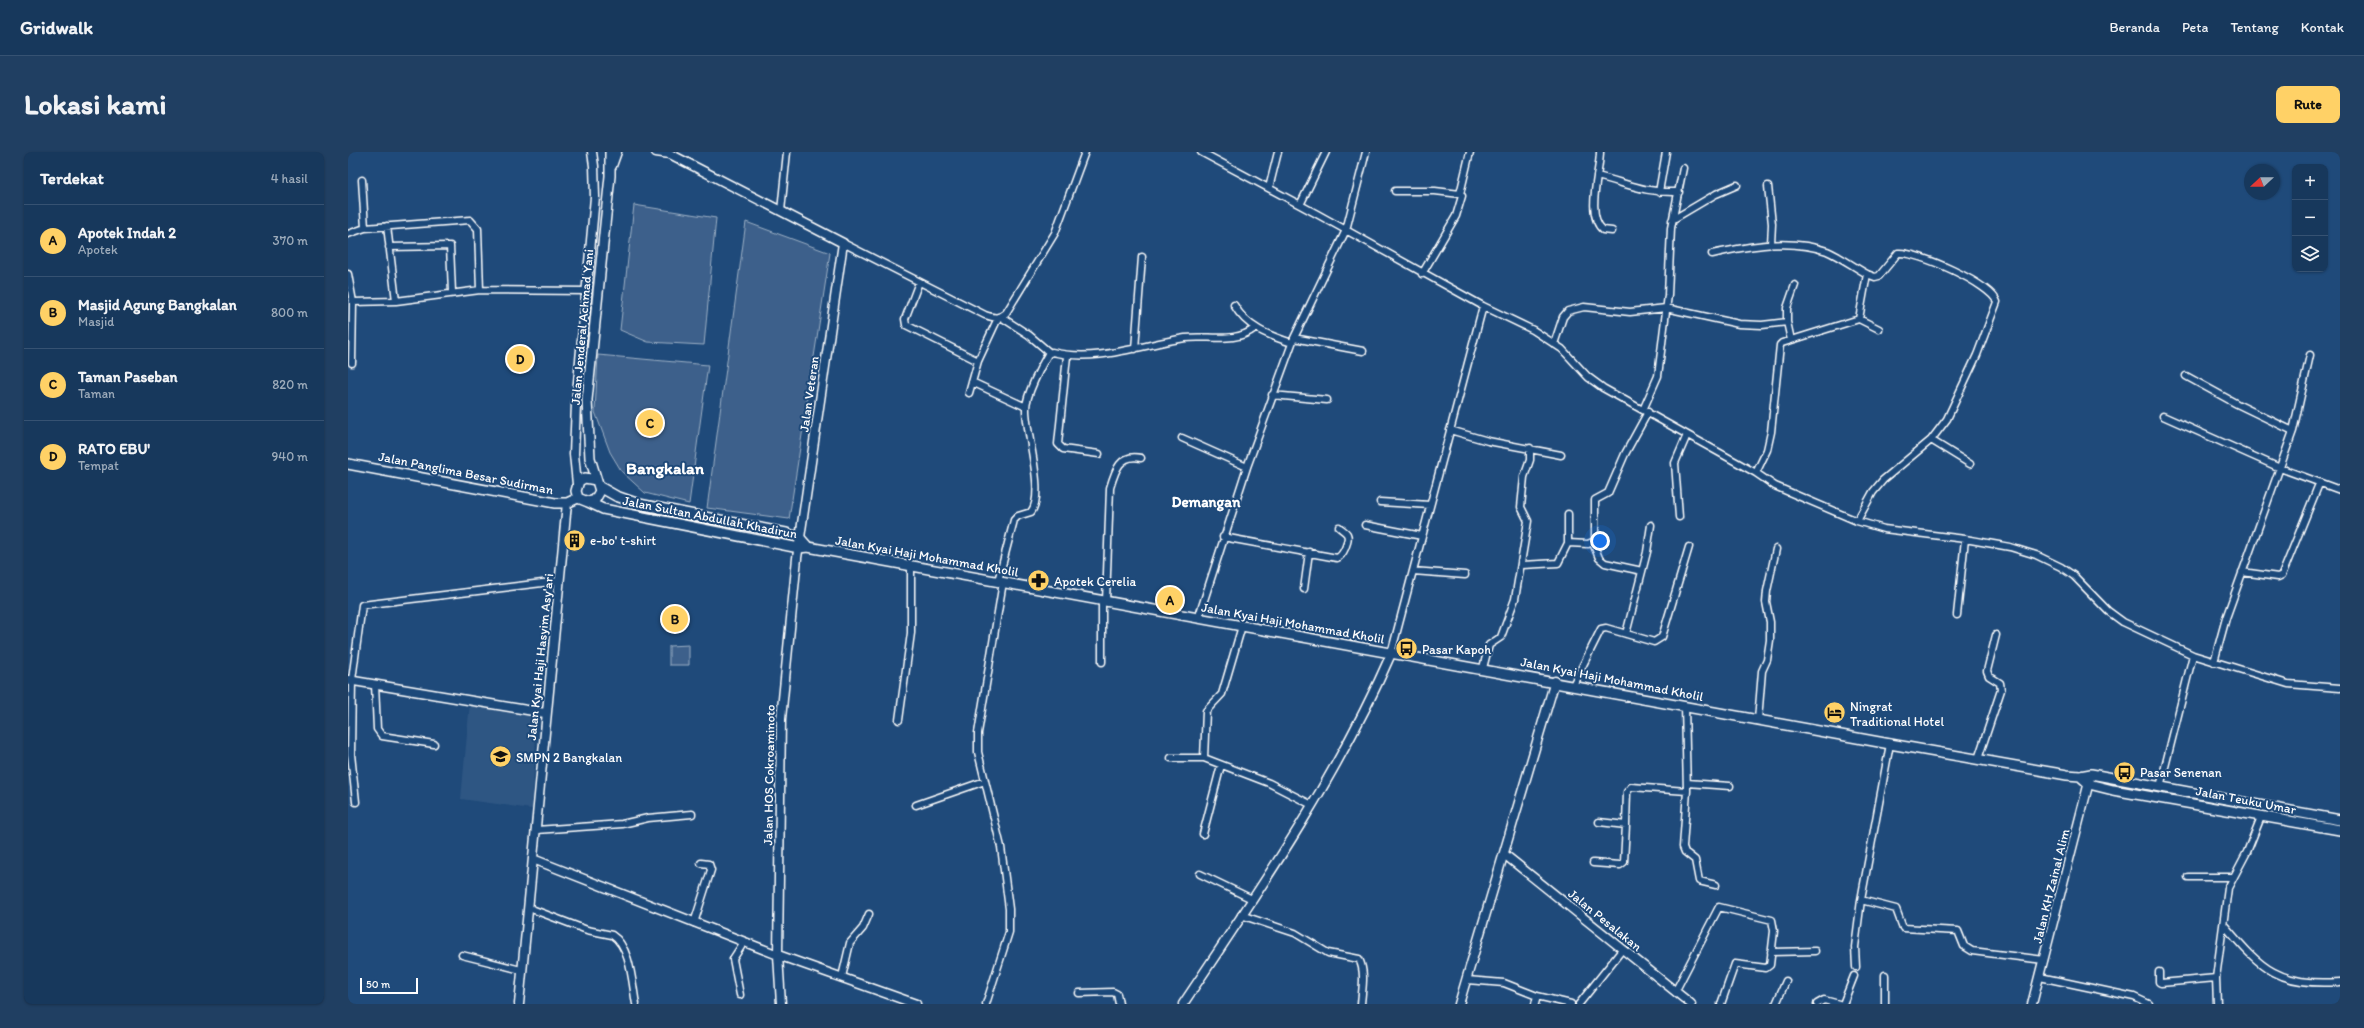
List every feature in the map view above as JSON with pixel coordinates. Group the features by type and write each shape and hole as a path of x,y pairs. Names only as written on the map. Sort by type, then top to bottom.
{"main road":[{"name":"Jalan Jenderal Achmad Yani","path":"598,484 590,458 587,400 610,176 610,152"},
{"name":"Jalan Panglima Besar Sudirman","path":"348,464 555,503 566,503 578,498"},
{"path":"586,478 598,484 598,497 588,502 578,498 576,491 577,484 586,478"},
{"name":"Jalan Sultan Abdullah Khadirun","path":"598,484 625,500 800,538 804,547"},
{"name":"Jalan Sultan Abdullah Khadirun","path":"588,502 603,509 804,547"},
{"path":"688,525 690,514"},
{"name":"Jalan Kyai Haji Mohammad Kholil","path":"804,547 1391,654 1555,681 1890,744 2080,776"},
{"name":"Jalan Teuku Umar","path":"2080,776 2091,774 2340,820"},
{"path":"2080,776 2089,784"},
{"name":"Jalan Teuku Umar","path":"2089,784 2261,817 2340,830"},
{"path":"2301,824 2302,814"}],"street":[{"name":"Jalan Jenderal Achmad Yani","path":"577,484 574,454 595,197 592,152"},
{"path":"610,176 617,152"},
{"path":"656,152 670,153 919,282 985,315 999,318 1029,335 1050,353 1080,357 1135,349 1186,338 1241,338 1256,328"},
{"path":"781,211 787,152"},
{"path":"969,393 978,361 999,318 1006,313 1055,233 1086,152"},
{"path":"1201,152 1346,230 1422,274 1482,306 1533,330 1554,344 1595,382 1798,498 1858,521 1898,532 1965,539 2010,547 2036,555 2061,567 2074,576 2108,612 2123,622 2193,654 2214,662 2288,684 2340,688"},
{"path":"1269,188 1278,152"},
{"path":"1300,205 1326,152"},
{"path":"1198,619 1246,467 1272,395 1293,340 1346,230 1366,152"},
{"path":"1422,274 1456,216 1462,200 1460,194 1470,152"},
{"path":"1600,152 1595,218 1599,227 1612,231"},
{"path":"1659,192 1666,152"},
{"path":"1593,543 1596,538 1595,500 1608,493 1645,411 1658,376 1666,308 1672,220 1683,168"},
{"path":"1597,176 1633,188 1659,192 1679,192"},
{"path":"362,180 365,228"},
{"path":"1672,220 1716,194 1737,185"},
{"path":"1768,186 1772,224 1771,244"},
{"path":"1395,191 1435,191 1460,194"},
{"path":"348,234 365,228 471,220 478,230 480,290"},
{"path":"386,226 396,301"},
{"name":"Jalan Veteran","path":"800,538 843,243"},
{"path":"1712,254 1750,246 1771,244 1810,247 1828,252 1875,277 1879,276 1894,255 1902,252 1929,261 1975,281 1996,300 1996,307 1962,390 1947,419 1931,440 1883,480 1874,492 1858,521"},
{"path":"389,247 450,246 452,292"},
{"path":"1135,349 1142,257"},
{"path":"348,274 353,302 350,317 352,363"},
{"path":"1859,319 1867,274"},
{"path":"919,282 905,319 906,325 978,361"},
{"path":"1791,340 1787,322 1787,308 1795,285"},
{"path":"353,302 396,301 452,292 480,290 587,291"},
{"path":"1234,305 1243,319 1256,328 1293,340 1363,351"},
{"path":"1182,1004 1312,805 1376,689 1391,654 1482,306"},
{"path":"1554,344 1563,317 1568,311 1576,308 1630,312 1666,308 1739,324 1762,325 1787,322"},
{"path":"1756,474 1767,450 1771,432 1780,346 1791,340 1859,319 1879,329"},
{"path":"986,1004 1009,932 1009,909 1001,847 978,752 978,733 1001,582 1014,520 1018,516 1031,512 1034,506 1036,475 1026,407 1050,353"},
{"path":"2214,662 2226,618 2293,432 2310,355"},
{"path":"1067,356 1058,444 1063,449 1099,454"},
{"path":"2186,376 2293,432"},
{"path":"972,382 1026,407"},
{"path":"1272,395 1327,400"},
{"path":"2163,416 2280,468 2319,484 2340,490"},
{"path":"1450,430 1488,440 1561,455"},
{"path":"1679,517 1675,463 1687,435"},
{"path":"1182,438 1246,467"},
{"path":"1931,440 1970,464"},
{"path":"1483,668 1488,645 1500,640 1512,612 1522,565 1528,521 1521,507 1524,477 1530,460 1530,448"},
{"path":"1102,662 1110,488 1115,471 1121,462 1134,456 1141,458"},
{"path":"2242,572 2278,577 2282,575 2319,484"},
{"path":"1380,502 1430,506"},
{"name":"Jalan Kyai Haji Hasyim Asy'ari","path":"519,1004 521,970 529,908 536,830 545,713 566,503"},
{"path":"1522,565 1558,563 1568,543 1568,514"},
{"path":"1364,525 1422,536"},
{"path":"1626,634 1642,571 1651,525"},
{"path":"1223,537 1309,552 1334,558 1340,557 1348,535 1339,527"},
{"path":"1957,615 1965,539"},
{"path":"1568,543 1593,543"},
{"path":"1593,543 1599,558 1605,563 1642,571"},
{"name":"Jalan HOS Cokroaminoto","path":"781,1004 778,955 781,719 804,547"},
{"path":"1573,685 1601,629 1606,628 1654,642 1662,637 1689,547"},
{"path":"1758,720 1761,676 1767,660 1770,640 1770,622 1766,602 1767,591 1776,549"},
{"path":"1304,589 1309,552"},
{"path":"899,720 910,633 911,566"},
{"path":"1413,571 1465,575"},
{"path":"356,802 349,754 350,680 361,608 366,603 559,580"},
{"path":"1204,758 1206,711 1222,694 1242,626"},
{"path":"1978,759 2001,690 2000,683 1989,676 1987,671 1996,635"},
{"path":"2160,787 2193,654"},
{"path":"350,680 545,713"},
{"path":"1459,1004 1555,681"},
{"path":"375,684 378,728 382,736 434,744"},
{"path":"1685,706 1687,791 1684,850 1695,860 1699,881 1716,886"},
{"path":"1856,966 1856,940 1861,900 1890,744"},
{"path":"1171,758 1204,758 1269,784 1312,805"},
{"path":"1203,834 1221,765"},
{"name":"Jalan KH Zainal Alim","path":"2032,1004 2091,774"},
{"path":"916,804 985,781"},
{"path":"1687,783 1730,786"},
{"path":"1593,864 1620,865 1624,862 1627,792 1631,787 1687,791"},
{"path":"536,830 622,824 648,818 692,814"},
{"path":"2217,1004 2216,978 2225,926 2228,888 2247,852 2261,817"},
{"path":"1599,822 1626,825"},
{"name":"Jalan Pesalakan","path":"1504,854 1691,1004"},
{"path":"533,859 778,955 916,1004"},
{"path":"694,923 711,870 709,864 701,863"},
{"path":"1200,874 1252,899"},
{"path":"2188,876 2233,877"},
{"path":"1861,900 1896,909 1903,928 1958,932 1964,946 1972,951 2044,960"},
{"path":"1675,992 1720,906 1773,921 1771,952 1768,967 1735,964 1721,1004"},
{"path":"529,908 559,920 612,935 619,940 628,966 636,1004"},
{"path":"842,977 850,943 863,928 868,914"},
{"path":"1241,915 1295,933 1328,953 1359,959 1362,965 1363,978 1361,1004"},
{"path":"2225,926 2254,960 2269,971 2302,981 2321,983 2340,982"},
{"path":"740,995 732,960 744,942"},
{"path":"1579,1004 1622,950"},
{"path":"1771,952 1815,951"},
{"path":"462,955 521,970"},
{"path":"2159,972 2159,982 2161,983 2216,978"},
{"path":"1885,975 1885,1004"},
{"path":"1843,1004 1854,976"},
{"path":"2040,977 2134,997 2149,1004"},
{"path":"1467,980 1504,983 1537,996 1571,1004"},
{"path":"1776,1004 1786,981"},
{"path":"1079,993 1113,992 1117,994 1119,1004"},
{"path":"1535,1004 1537,996"},
{"path":"1817,1004 1824,1000 1839,1004"}],"shaded area":[{"path":"634,205 716,218 704,345 648,342 620,330"},
{"path":"746,222 830,253 789,519 707,508"},
{"path":"598,355 708,365 689,504 645,493 622,472 610,452 595,412"},
{"path":"689,645 689,665 669,665 669,646"},
{"name":"SMPN 2 Bangkalan","path":"470,702 537,714 532,809 461,799"}],"place":[{"name":"RATO EBU'","path":"520,359"},
{"name":"Taman Paseban","path":"650,423"},
{"name":"e-bo' t-shirt","path":"575,540"},
{"name":"Apotek Cerelia","path":"1038,581"},
{"name":"Apotek Indah 2","path":"1170,600"},
{"name":"Masjid Agung Bangkalan","path":"675,619"},
{"name":"Pasar Kapoh","path":"1406,649"},
{"name":"Ningrat Traditional Hotel","path":"1835,713"},
{"name":"SMPN 2 Bangkalan","path":"500,757"},
{"name":"Pasar Senenan","path":"2125,772"}],"district":[{"name":"Bangkalan","path":"665,468"},
{"name":"Demangan","path":"1206,502"}]}
